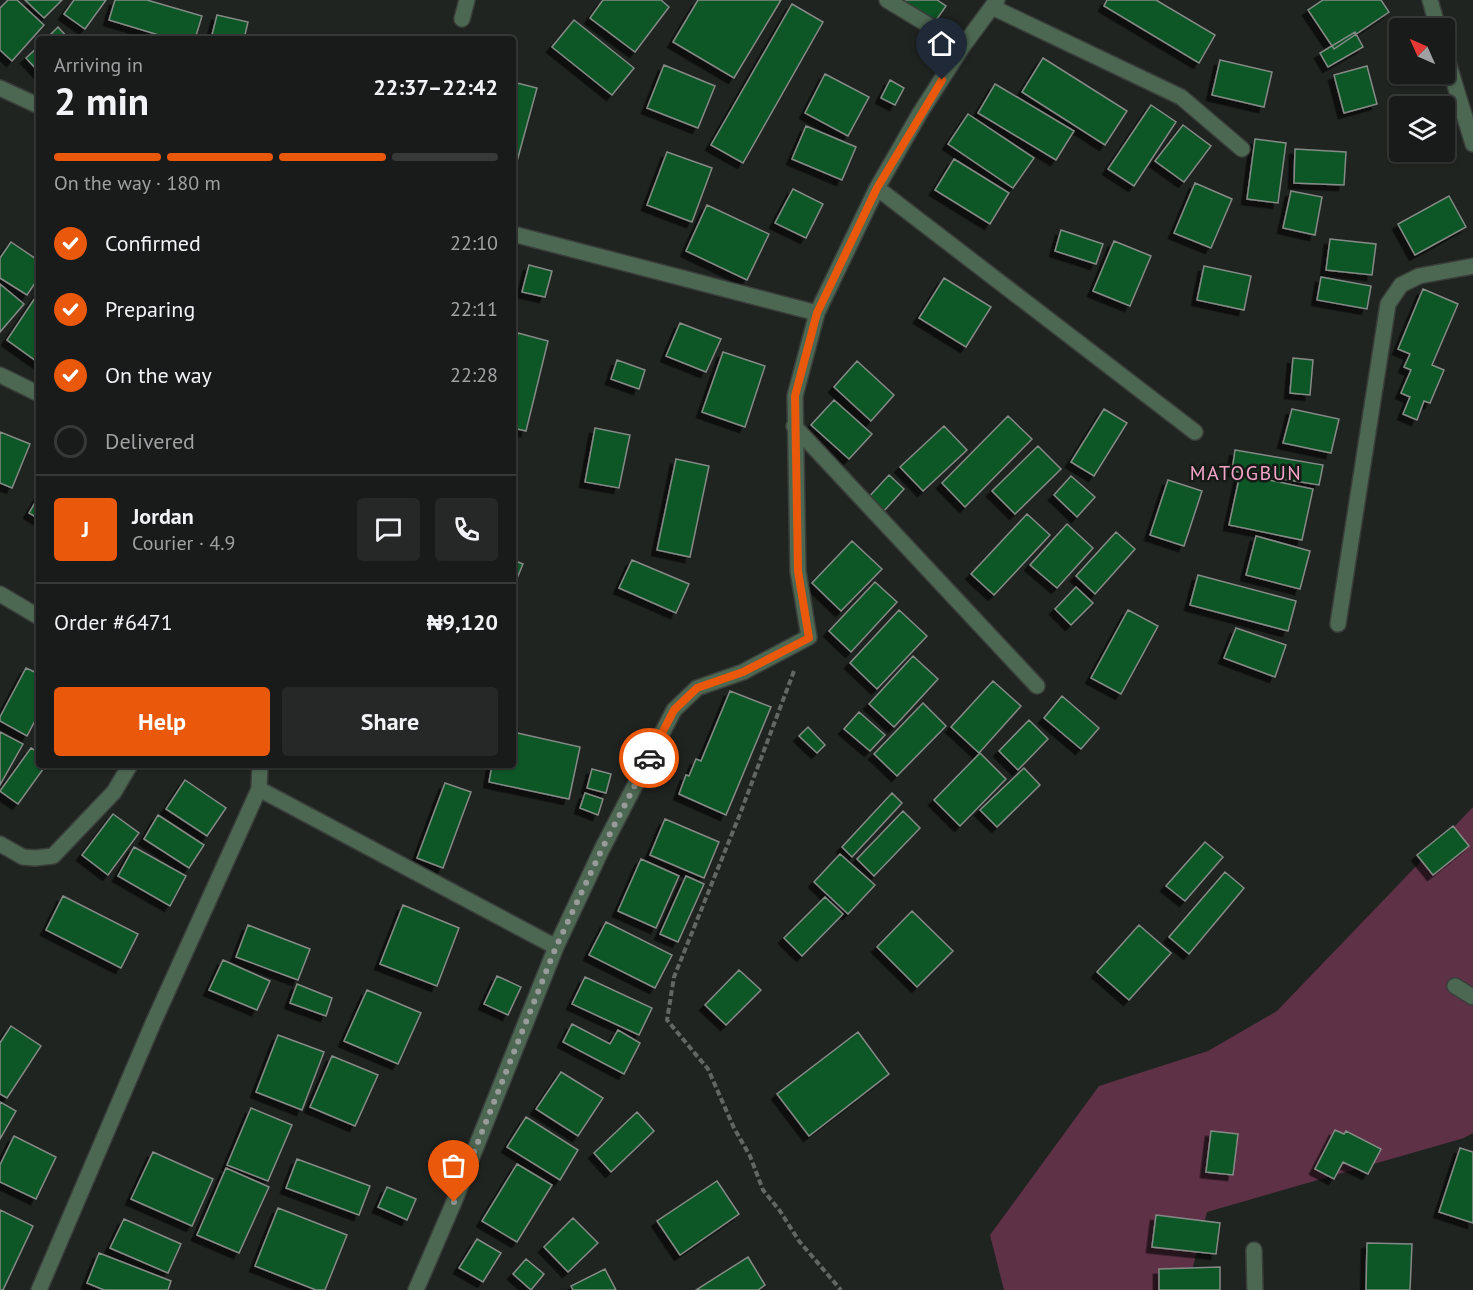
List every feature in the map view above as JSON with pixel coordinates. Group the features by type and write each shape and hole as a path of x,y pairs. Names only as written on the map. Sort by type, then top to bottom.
{"street":[{"path":"462,19 467,0"},
{"path":"887,0 963,46"},
{"path":"1430,0 1435,18"},
{"path":"416,1290 454,1202 556,947 602,849 674,710 697,688 743,672 809,638 798,571 794,426 795,396 817,313 877,188 920,113 994,3 1181,97 1242,149"},
{"path":"1455,84 1473,144"},
{"path":"1,93 36,105"},
{"path":"877,188 1195,432"},
{"path":"516,235 817,313"},
{"path":"1338,624 1388,304 1401,285 1419,276 1473,266"},
{"path":"0,375 36,393"},
{"path":"794,426 1037,686"},
{"path":"0,594 36,616"},
{"path":"0,844 23,857 53,856 114,792 128,768"},
{"path":"39,1290 159,1011 259,789 260,768"},
{"path":"259,789 556,947"},
{"path":"1455,986 1473,997"},
{"path":"1254,1250 1255,1290"}],"path":[{"path":"809,638 790,680 741,814 674,977 667,1020 708,1069 734,1128 750,1156 763,1190 799,1241 841,1290"}],"shaded area":[{"path":"1473,807 1473,1133 1464,1138 1207,1212 1187,1290 1004,1290 990,1235 1099,1086 1208,1051 1277,1011"}],"building":[{"path":"8,0 17,0 44,25 12,61 0,50 0,8"},
{"path":"25,0 62,0 44,18"},
{"path":"74,0 106,0 85,29 64,14"},
{"path":"115,0 147,0 202,16 196,36 162,36 109,20"},
{"path":"603,0 661,0 669,7 635,52 590,18"},
{"path":"698,0 781,0 734,78 673,42"},
{"path":"891,0 937,0 946,6 932,26"},
{"path":"1107,0 1156,0 1215,35 1199,63 1104,6"},
{"path":"1323,0 1381,0 1389,12 1334,49 1308,10"},
{"path":"792,4 823,22 743,163 711,145"},
{"path":"217,15 248,22 245,36 212,36"},
{"path":"574,20 634,68 612,95 552,47"},
{"path":"58,27 66,36 49,36"},
{"path":"1355,32 1363,47 1328,67 1320,53"},
{"path":"36,49 36,69 26,58"},
{"path":"1043,58 1127,111 1105,145 1022,92"},
{"path":"1220,60 1272,72 1264,107 1212,95"},
{"path":"664,65 715,86 698,128 647,108"},
{"path":"1367,66 1377,104 1344,113 1334,75"},
{"path":"825,74 869,97 848,136 805,113"},
{"path":"890,80 904,88 895,105 881,98"},
{"path":"516,83 537,88 516,165"},
{"path":"995,84 1074,131 1056,160 978,113"},
{"path":"1151,105 1176,122 1134,186 1108,169"},
{"path":"968,114 1034,158 1013,188 948,144"},
{"path":"1183,125 1211,146 1184,182 1155,161"},
{"path":"806,126 856,147 842,180 792,159"},
{"path":"1255,139 1286,143 1278,203 1247,199"},
{"path":"1295,149 1346,152 1344,185 1294,183"},
{"path":"667,152 712,168 692,222 647,205"},
{"path":"954,159 1009,193 990,224 935,190"},
{"path":"1195,183 1232,199 1211,248 1174,233"},
{"path":"793,189 823,204 806,238 775,223"},
{"path":"1291,191 1322,197 1315,235 1283,228"},
{"path":"1449,196 1466,227 1415,255 1398,224"},
{"path":"707,205 769,234 747,280 686,251"},
{"path":"1061,230 1103,244 1096,264 1055,251"},
{"path":"1330,239 1376,244 1372,275 1326,270"},
{"path":"1114,241 1151,256 1130,306 1093,291"},
{"path":"11,242 36,259 36,282 27,295 0,278 0,258"},
{"path":"529,265 552,271 545,297 522,292"},
{"path":"1204,266 1251,276 1244,310 1197,300"},
{"path":"1321,277 1371,286 1367,309 1317,300"},
{"path":"944,278 991,307 966,347 919,318"},
{"path":"0,284 24,304 0,332"},
{"path":"1423,289 1458,304 1432,365 1444,370 1430,403 1424,401 1417,420 1403,414 1410,397 1401,393 1411,370 1404,367 1410,354 1398,349"},
{"path":"36,296 36,361 7,340"},
{"path":"680,323 721,339 706,372 666,356"},
{"path":"518,333 548,341 526,431 516,429 516,341"},
{"path":"723,352 765,366 745,427 702,412"},
{"path":"1293,358 1313,360 1310,395 1290,393"},
{"path":"617,360 645,370 639,389 611,379"},
{"path":"857,361 894,395 871,421 834,387"},
{"path":"834,400 872,434 849,459 811,425"},
{"path":"1104,409 1127,423 1094,476 1071,462"},
{"path":"1292,409 1339,419 1331,453 1283,443"},
{"path":"1008,416 1032,439 965,507 942,483"},
{"path":"944,426 967,450 923,491 900,467"},
{"path":"595,428 630,435 619,488 585,482"},
{"path":"0,432 30,444 12,488 0,483"},
{"path":"1038,446 1061,469 1015,514 992,491"},
{"path":"1235,450 1323,465 1319,485 1232,471"},
{"path":"676,459 709,466 690,557 657,550"},
{"path":"1240,474 1313,489 1302,540 1229,525"},
{"path":"889,475 904,489 882,513 867,499"},
{"path":"1071,476 1095,497 1077,517 1054,495"},
{"path":"1168,480 1202,491 1184,546 1150,535"},
{"path":"36,501 36,517 29,513"},
{"path":"1027,514 1050,535 994,595 971,574"},
{"path":"1067,524 1093,548 1057,588 1030,565"},
{"path":"1116,532 1135,549 1095,594 1076,576"},
{"path":"1256,536 1310,551 1300,589 1246,575"},
{"path":"852,541 882,569 841,611 812,583"},
{"path":"632,560 689,584 676,613 619,588"},
{"path":"516,561 523,564 516,581"},
{"path":"1198,575 1296,601 1288,631 1190,605"},
{"path":"875,582 897,602 851,652 829,631"},
{"path":"1076,587 1093,603 1071,625 1055,609"},
{"path":"899,610 927,636 877,689 850,663"},
{"path":"1128,610 1158,626 1121,694 1091,678"},
{"path":"1236,628 1286,645 1275,677 1224,658"},
{"path":"913,656 938,679 894,727 869,704"},
{"path":"26,668 36,673 36,719 27,736 0,721"},
{"path":"993,681 1021,706 979,753 951,727"},
{"path":"730,691 771,707 726,815 679,794 686,775 689,776 696,759 701,761"},
{"path":"1062,696 1099,728 1081,749 1044,718"},
{"path":"923,703 946,726 897,776 874,754"},
{"path":"859,712 885,735 870,751 844,729"},
{"path":"1029,720 1048,739 1018,770 999,751"},
{"path":"808,727 825,745 817,753 799,736"},
{"path":"0,732 23,744 0,785"},
{"path":"516,733 580,747 569,799 489,782 491,768 516,768"},
{"path":"31,748 36,751 36,768 44,768 18,804 0,791"},
{"path":"980,753 1006,779 960,826 934,800"},
{"path":"1024,768 1040,785 997,827 980,810"},
{"path":"592,769 611,774 606,793 587,788"},
{"path":"185,780 226,808 207,836 166,809"},
{"path":"445,783 471,792 443,868 417,858"},
{"path":"585,793 603,799 598,815 580,808"},
{"path":"892,793 902,803 852,857 842,847"},
{"path":"903,811 920,828 874,876 857,859"},
{"path":"113,814 139,833 108,875 82,855"},
{"path":"158,815 204,845 189,868 144,839"},
{"path":"665,819 719,842 704,878 650,855"},
{"path":"1453,826 1469,846 1433,875 1417,855"},
{"path":"1205,842 1223,857 1185,901 1166,886"},
{"path":"134,847 186,876 170,906 118,876"},
{"path":"840,854 875,885 848,914 814,882"},
{"path":"641,859 679,876 656,928 618,911"},
{"path":"1225,872 1244,888 1189,954 1169,937"},
{"path":"686,876 704,884 678,942 660,934"},
{"path":"63,896 138,934 121,968 46,930"},
{"path":"825,897 843,914 802,956 784,938"},
{"path":"403,905 459,928 437,986 380,964"},
{"path":"912,911 953,951 917,987 877,947"},
{"path":"606,922 672,955 655,988 589,955"},
{"path":"248,925 310,949 298,980 236,957"},
{"path":"1139,925 1171,953 1129,1000 1097,972"},
{"path":"223,960 270,981 257,1010 209,990"},
{"path":"739,970 761,990 726,1025 705,1005"},
{"path":"497,976 521,987 508,1015 484,1004"},
{"path":"585,977 652,1008 639,1035 572,1004"},
{"path":"297,984 332,998 326,1016 290,1003"},
{"path":"367,990 421,1013 398,1064 344,1041"},
{"path":"572,1024 610,1044 618,1030 640,1043 624,1074 563,1042"},
{"path":"11,1026 41,1046 7,1098 0,1094 0,1043"},
{"path":"858,1032 889,1074 809,1136 777,1094"},
{"path":"278,1035 324,1052 302,1110 256,1092"},
{"path":"332,1056 378,1075 355,1126 310,1107"},
{"path":"561,1072 603,1098 578,1136 536,1109"},
{"path":"0,1102 16,1111 0,1139"},
{"path":"251,1108 292,1125 268,1181 227,1165"},
{"path":"637,1112 654,1131 611,1172 594,1153"},
{"path":"526,1117 578,1150 560,1180 507,1147"},
{"path":"1335,1130 1344,1134 1346,1131 1381,1149 1368,1174 1343,1162 1334,1179 1315,1169"},
{"path":"1211,1131 1238,1134 1233,1175 1206,1172"},
{"path":"14,1136 56,1157 36,1199 0,1182 0,1165"},
{"path":"1460,1148 1473,1152 1473,1223 1439,1212"},
{"path":"153,1152 213,1179 192,1226 131,1199"},
{"path":"297,1159 370,1186 359,1215 286,1188"},
{"path":"517,1164 552,1185 517,1242 482,1221"},
{"path":"226,1168 269,1187 239,1253 197,1235"},
{"path":"717,1181 739,1214 680,1255 657,1221"},
{"path":"387,1187 416,1199 407,1220 378,1207"},
{"path":"278,1208 347,1235 325,1290 316,1290 255,1266"},
{"path":"0,1210 33,1226 3,1290 0,1290"},
{"path":"1156,1215 1220,1223 1216,1254 1152,1247"},
{"path":"573,1218 598,1243 568,1272 544,1247"},
{"path":"124,1219 181,1244 168,1273 110,1248"},
{"path":"477,1239 501,1253 483,1282 459,1268"},
{"path":"1367,1243 1412,1244 1410,1290 1366,1290"},
{"path":"99,1253 171,1281 168,1290 104,1290 87,1283"},
{"path":"748,1257 765,1285 758,1290 696,1290"},
{"path":"526,1259 544,1274 531,1290 513,1274"},
{"path":"1220,1267 1220,1290 1159,1290 1159,1269"},
{"path":"605,1269 616,1290 573,1290 571,1286"}],"way so far":[{"path":"454,1202 556,947 602,849 649,758"}],"district":[{"name":"MATOGBUN","path":"1246,473"}],"route":[{"path":"649,758 674,710 697,688 743,672 809,638 798,571 795,396 817,313 877,188 920,113 942,80"}]}
